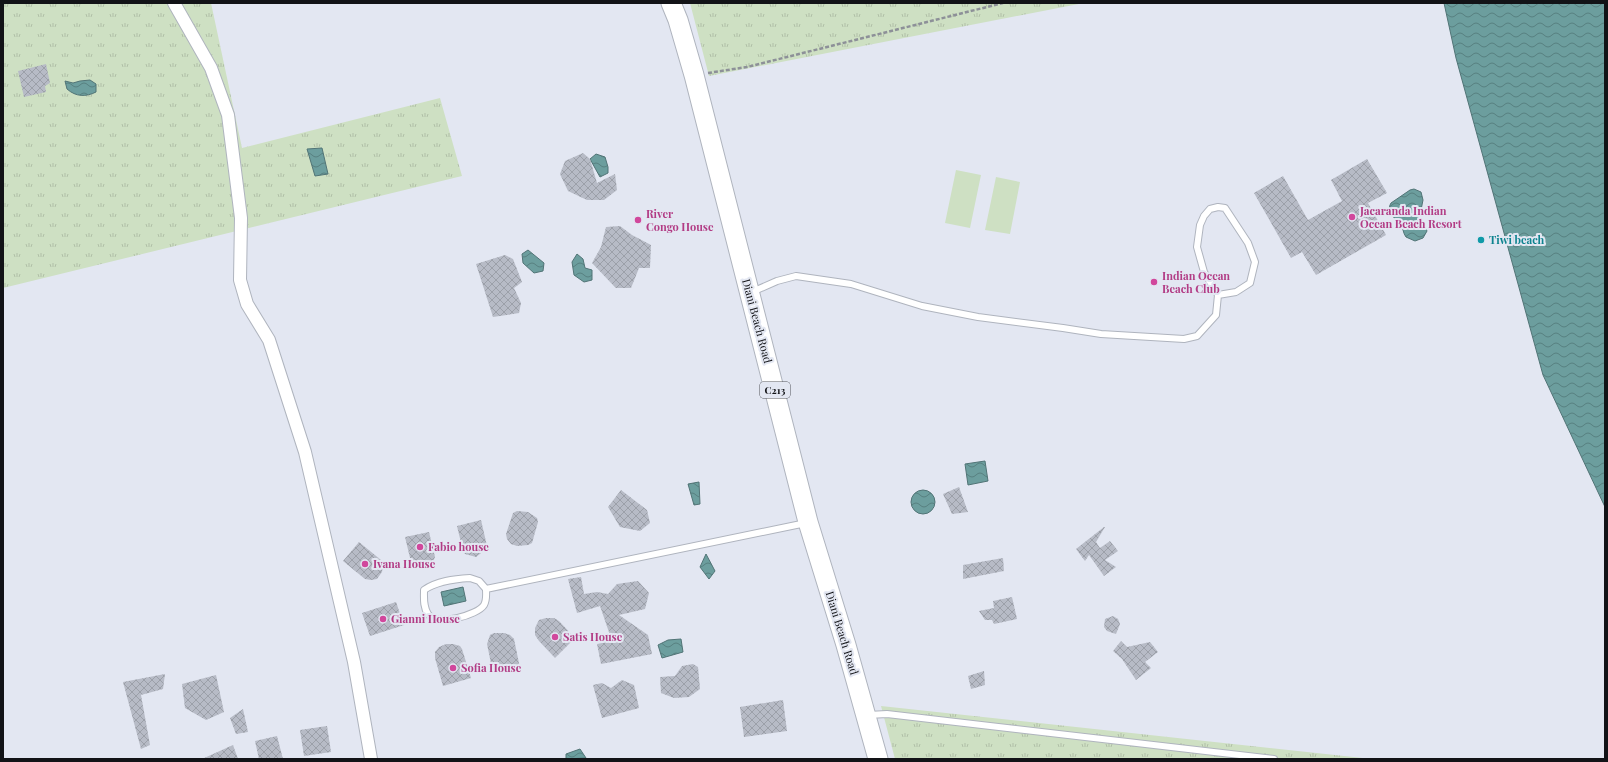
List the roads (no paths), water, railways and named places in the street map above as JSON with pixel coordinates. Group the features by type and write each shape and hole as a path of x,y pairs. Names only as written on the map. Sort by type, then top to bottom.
{"main road":[{"name":"Diani Beach Road","path":"674,12 694,75 808,522 878,759"}],"street":[{"path":"174,3 211,68 228,115 241,218 240,280 247,304 269,340 305,452 354,662 371,759"}],"lane":[{"path":"749,294 777,281 796,276 851,284 922,306 978,317 1101,334 1184,339 1197,336 1216,315 1218,295 1204,272 1196,248 1200,225 1204,216 1210,209 1218,207 1225,208 1248,243 1255,262 1250,283 1236,292 1218,295"},
{"path":"486,589 808,522"},
{"path":"470,578 479,581 486,589 486,599 484,605 472,613 457,618 440,620 432,618 428,615 424,601 424,590 431,586 454,580 470,578"},
{"path":"866,715 887,714 1274,759"}],"water":[{"path":"1444,3 1605,3 1605,507 1543,375 1456,58"},
{"path":"90,80 96,84 96,92 89,95 77,95 70,92 67,89 65,81 73,83"},
{"path":"322,148 328,174 315,176 307,149"},
{"path":"596,154 605,157 608,167 608,173 600,177 590,159"},
{"path":"1414,189 1421,192 1423,200 1420,215 1427,231 1423,238 1415,241 1406,237 1401,224 1389,210 1391,203 1410,190"},
{"path":"528,250 544,263 543,271 534,273 523,263 522,254"},
{"path":"577,254 583,259 585,268 592,270 592,280 584,282 574,275 572,262"},
{"path":"985,461 988,481 968,485 965,464"},
{"path":"699,482 700,504 694,505 688,484"},
{"path":"923,490 931,494 935,502 931,510 923,514 915,510 911,502 915,494"},
{"path":"706,554 715,571 709,579 700,567"},
{"path":"463,587 466,601 444,606 441,592"},
{"path":"681,639 683,652 662,658 658,645 668,640"},
{"path":"580,749 586,758 566,759 566,754"}],"place":[{"name":"Jacaranda Indian Ocean Beach Resort","path":"1352,217"},
{"name":"River Congo House","path":"638,220"},
{"name":"Tiwi beach","path":"1481,240"},
{"name":"Indian Ocean Beach Club","path":"1154,282"},
{"name":"Fabio house","path":"420,547"},
{"name":"Ivana House","path":"365,564"},
{"name":"Gianni House","path":"383,619"},
{"name":"Satis House","path":"555,637"},
{"name":"Sofia House","path":"453,668"}]}
